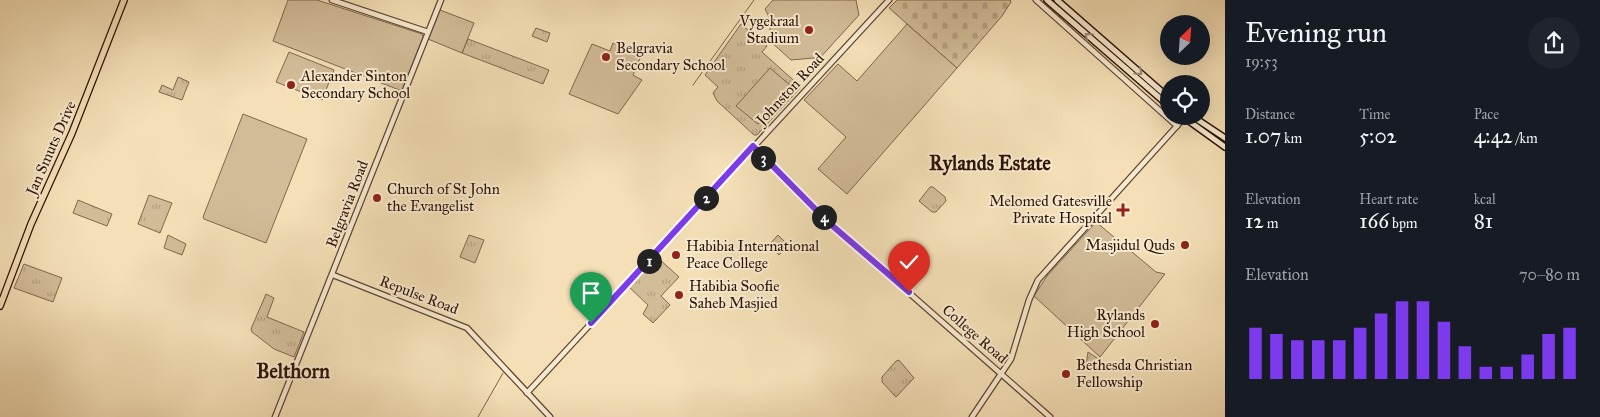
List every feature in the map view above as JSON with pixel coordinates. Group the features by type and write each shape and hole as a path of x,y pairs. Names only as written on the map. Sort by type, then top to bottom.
{"main road":[{"name":"Jan Smuts Drive","path":"0,306 31,224 72,133 124,0"},
{"path":"1046,0 1160,98"},
{"path":"1057,0 1160,90"},
{"path":"1195,125 1225,147"},
{"path":"1206,125 1225,138"}],"street":[{"path":"332,0 428,32"},
{"name":"Belgravia Road","path":"275,417 441,0"},
{"name":"Johnston Road","path":"527,393 889,0"},
{"path":"972,417 1002,374 1014,352 1029,300 1038,280 1177,126 1036,0"},
{"name":"College Road","path":"753,146 840,232 1050,417"},
{"name":"Repulse Road","path":"333,275 463,326 550,417"}],"green space":[{"path":"288,0 317,0 422,34 423,37 402,91 273,41"},
{"name":"Vygekraal Stadium","path":"773,0 856,0 859,15 818,60 813,58 791,60 770,41 770,19 765,9"},
{"path":"897,0 1010,0 1011,2 1002,16 957,68 889,8"},
{"path":"440,10 474,23 462,53 428,39"},
{"path":"741,24 767,46 762,52 801,87 757,135 754,135 717,101 713,93 718,87 705,75"},
{"path":"907,24 957,68 847,194 818,169 846,137 804,100 838,64 857,81"},
{"path":"536,28 550,33 547,42 532,36"},
{"path":"468,39 549,70 543,84 462,53"},
{"path":"613,43 641,56 633,75 642,80 618,114 569,94 592,44 610,51"},
{"path":"289,52 334,70 322,100 276,82"},
{"path":"770,68 791,86 758,124 736,106"},
{"path":"178,77 189,82 182,100 159,92 162,85 173,90"},
{"path":"243,114 307,139 266,243 203,217"},
{"path":"930,187 933,187 945,197 946,201 936,212 932,212 919,201"},
{"path":"149,195 172,203 160,233 138,224"},
{"path":"78,200 112,214 107,226 73,213"},
{"path":"1096,222 1156,272 1165,274 1100,357 1034,296 1047,276"},
{"path":"168,235 186,244 182,255 164,248"},
{"path":"469,235 484,240 475,263 460,257"},
{"path":"778,235 788,245 779,255 769,245"},
{"path":"657,257 679,277 661,296 670,305 653,323 643,314 648,305 629,287"},
{"path":"24,264 62,278 53,302 14,288"},
{"path":"266,294 274,298 267,317 304,332 294,357 274,349 252,332 251,329"},
{"path":"1088,352 1103,362 1096,372 1086,365"},
{"path":"899,360 914,378 896,397 882,382 882,377"}],"waterway":[{"path":"693,85 754,0"},
{"path":"478,417 503,373"}],"place":[{"name":"Vygekraal Stadium","path":"809,30"},
{"name":"Belgravia Secondary School","path":"606,57"},
{"name":"Alexander Sinton Secondary School","path":"291,85"},
{"name":"Church of St John the Evangelist","path":"377,198"},
{"name":"Melomed Gatesville Private Hospital","path":"1123,210"},
{"name":"Masjidul Quds","path":"1185,245"},
{"name":"Habibia International Peace College","path":"676,255"},
{"name":"Habibia Soofie Saheb Masjied","path":"679,295"},
{"name":"Rylands High School","path":"1155,324"},
{"name":"Bethesda Christian Fellowship","path":"1066,374"}],"district":[{"name":"Rylands Estate","path":"990,163"},
{"name":"Belthorn","path":"293,371"}],"route":[{"path":"591,323 753,146 828,222 909,292"}]}
